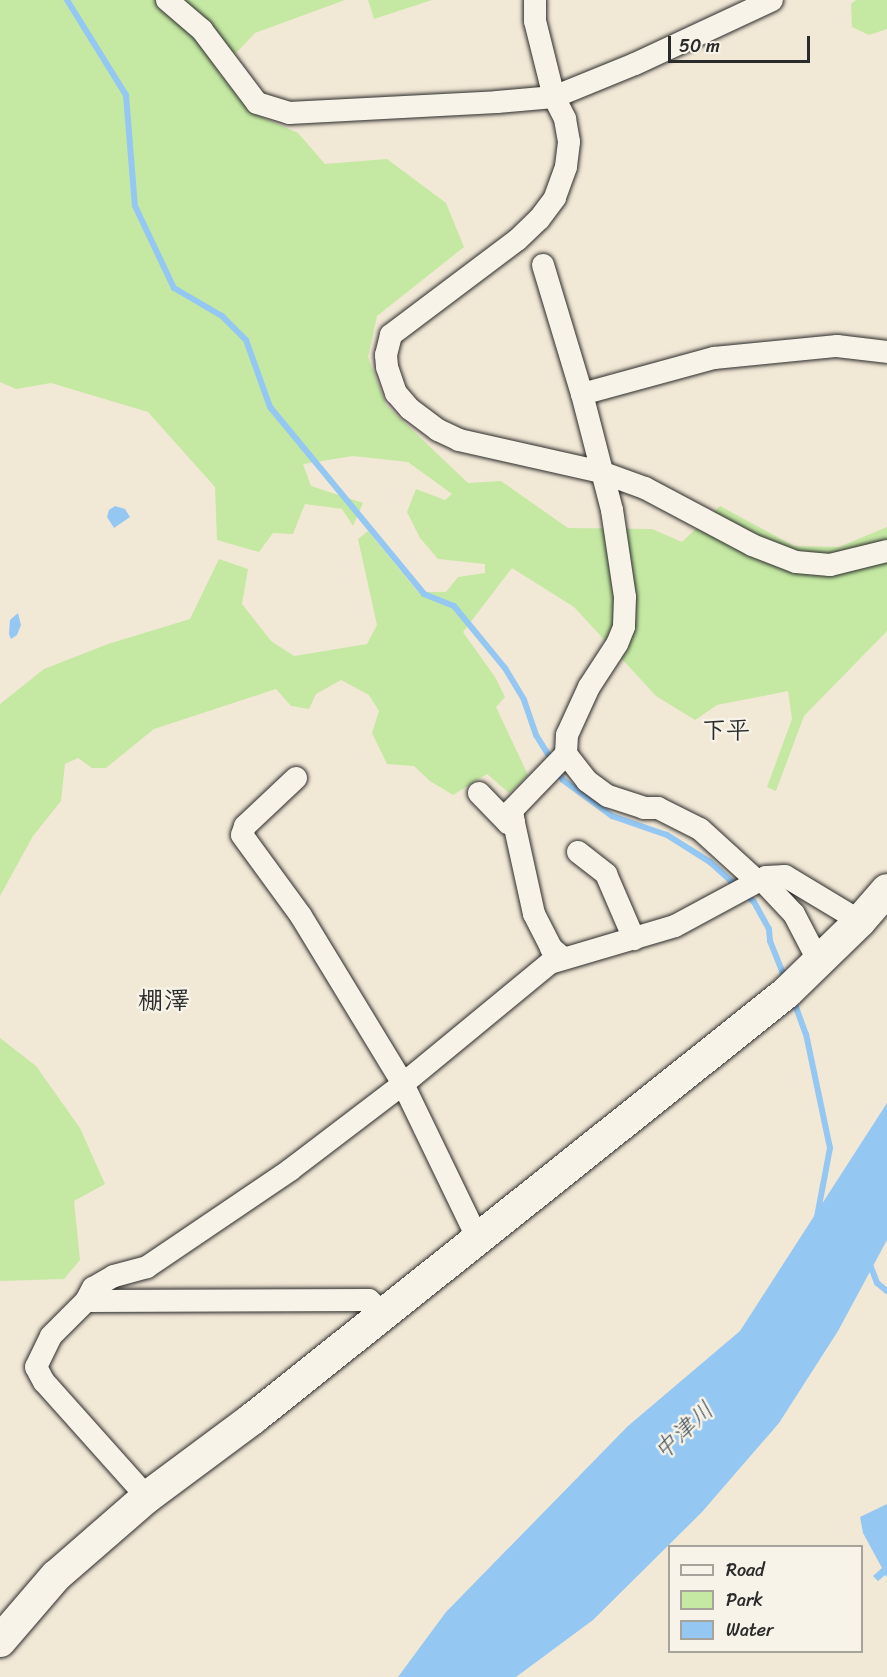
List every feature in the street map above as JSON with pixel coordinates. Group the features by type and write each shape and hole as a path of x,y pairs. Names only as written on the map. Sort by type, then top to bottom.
{"street":[{"path":"167,0 202,30 257,103 289,113 554,97 635,64 772,0"},
{"path":"535,0 535,21 554,97 565,118 568,142 566,167 555,198 539,219 517,240 392,335 386,355 387,368 396,393 410,409 438,430 459,440 601,472 645,488 752,545 796,562 830,565 887,551"},
{"path":"543,265 582,394 612,510 611,516 620,552 625,597 624,627 617,644 589,687 557,763 512,810 534,915 552,948 563,958"},
{"path":"582,394 714,358 837,346 887,352"},
{"path":"557,763 608,796 644,808 658,808 700,829 798,919 818,962"},
{"path":"296,778 245,826 243,835 301,916 403,1084 478,1239"},
{"path":"479,793 508,823 514,824"},
{"path":"578,852 606,873 634,939"},
{"path":"147,1497 44,1382 36,1367 51,1336 86,1301 93,1288 114,1276 147,1267 290,1170 403,1084 550,963 675,926 756,881 785,876 860,921"},
{"path":"0,1641 56,1575 147,1497 252,1419 786,993 860,921 887,890"},
{"path":"86,1301 369,1300 384,1314"}],"green space":[{"path":"0,0 345,0 255,33 218,72 250,112 298,133 325,164 387,159 446,203 464,247 377,316 368,357 386,405 468,483 501,481 568,528 652,529 682,542 720,506 794,546 839,547 887,527 887,631 804,716 776,791 767,787 792,719 788,691 717,705 695,720 656,696 574,607 512,568 463,632 495,677 505,697 496,707 528,775 509,793 487,774 453,795 430,781 414,766 387,764 372,733 379,711 369,695 341,680 316,694 309,709 291,706 276,689 154,729 106,768 92,768 78,758 65,764 61,801 33,836 0,896 0,704 44,669 108,644 190,619 219,559 248,569 242,604 271,641 294,656 367,644 377,625 358,539 368,531 418,592 446,592 458,577 485,573 485,564 438,559 420,538 407,512 416,489 445,500 452,494 408,462 353,456 303,464 311,486 363,503 353,526 342,509 305,504 293,534 273,533 259,552 217,540 215,487 148,412 51,383 16,389 0,382"},
{"path":"368,0 432,0 374,19"},
{"path":"856,0 887,0 887,29 869,35 852,27 851,4"},
{"path":"0,1038 36,1066 80,1128 105,1184 74,1201 80,1260 64,1279 0,1281"}],"water":[{"path":"115,506 125,509 130,517 114,528 107,517 109,510"},
{"path":"18,613 21,625 17,635 11,639 10,620"},
{"name":"中津川","path":"887,1103 887,1240 838,1331 779,1423 702,1512 593,1620 516,1677 398,1677 446,1612 628,1426 740,1331"},
{"path":"887,1504 887,1577 885,1575 878,1581 873,1576 882,1568 863,1533 860,1517"}],"waterway":[{"path":"67,0 126,95 135,206 174,288 222,316 246,340 270,407 424,594 454,606 505,668 524,700 536,735 553,762"},
{"path":"558,771 563,780 612,816 667,835 710,862 738,887"},
{"path":"745,894 754,902 769,929 770,941 786,981"},
{"path":"793,999 806,1034 830,1148 817,1217"},
{"path":"869,1262 877,1283 887,1291"}],"district":[{"name":"下平","path":"726,731"},
{"name":"棚澤","path":"164,1001"}]}
